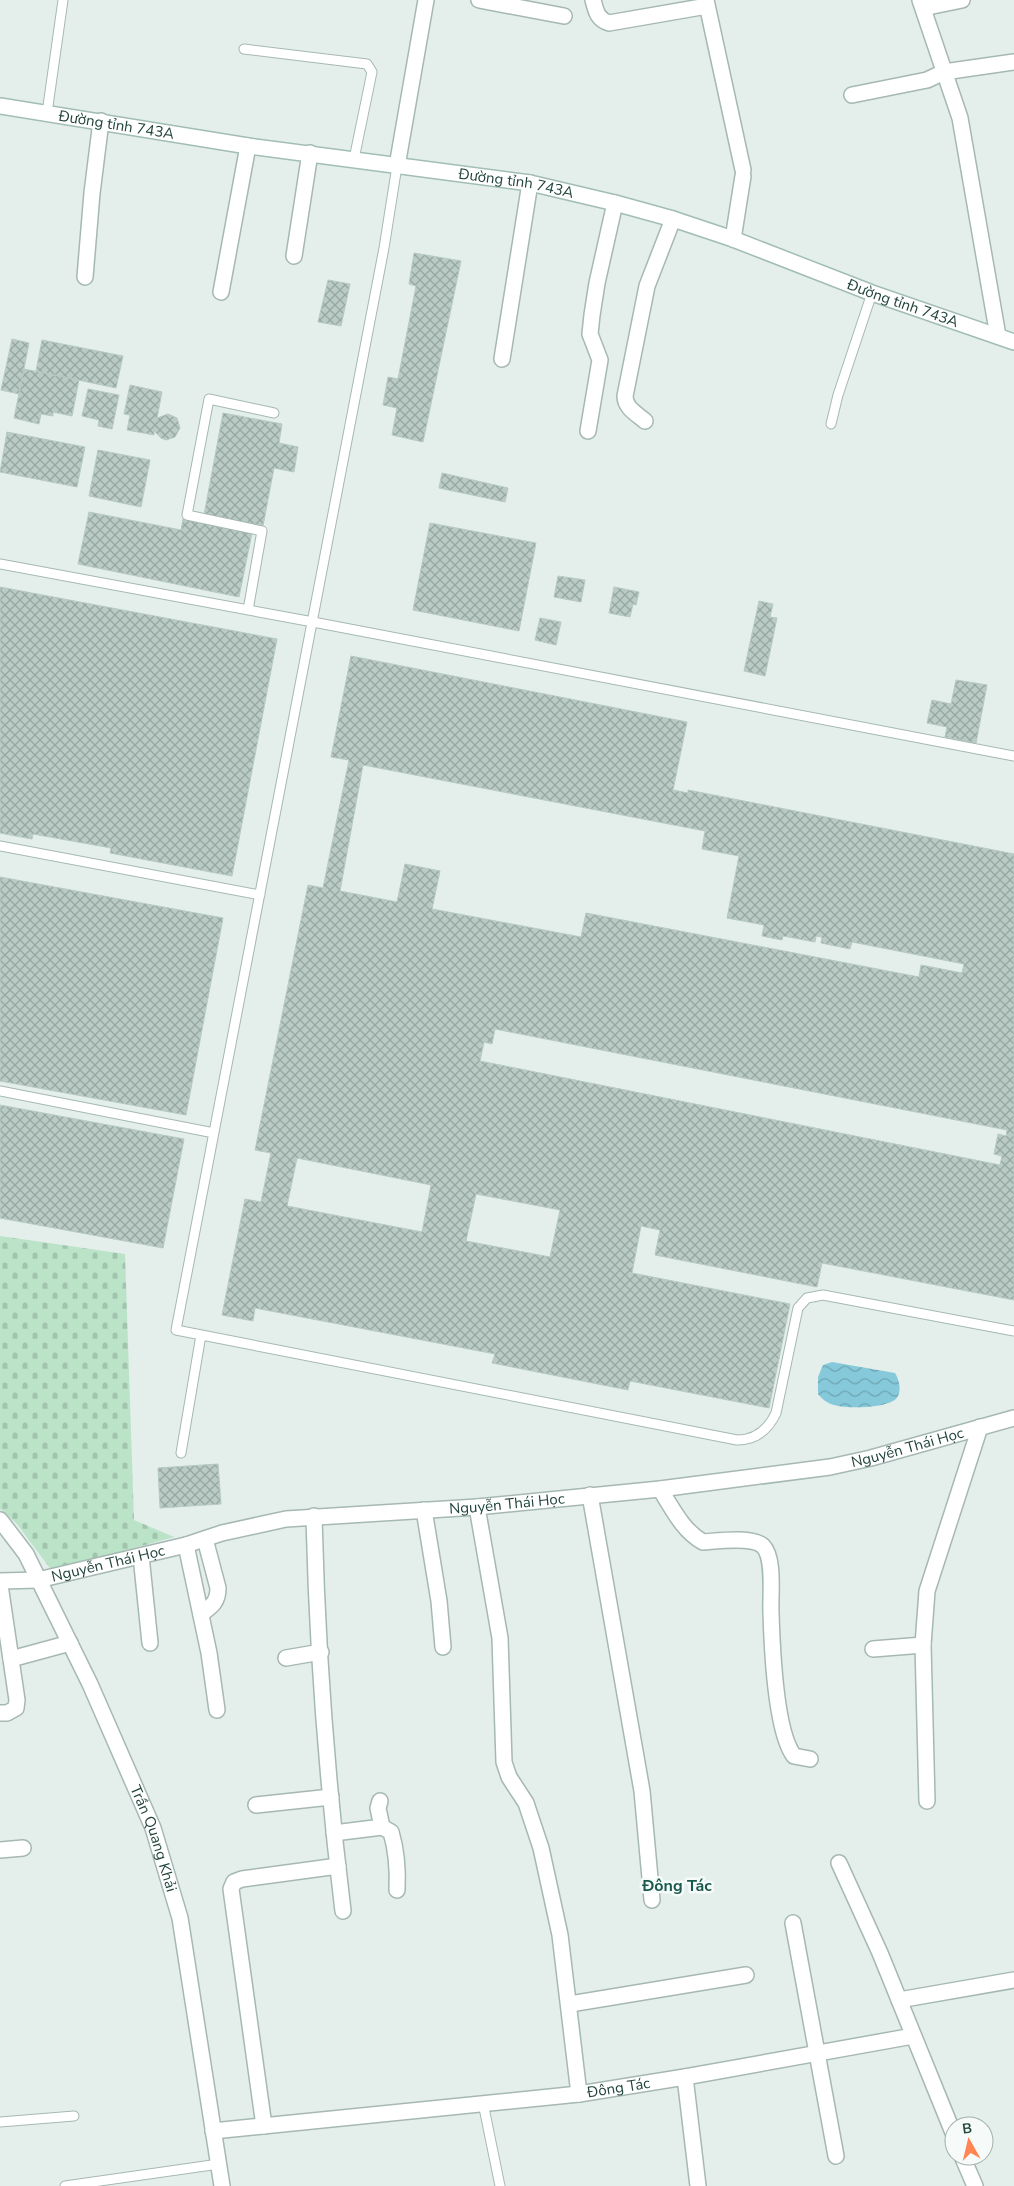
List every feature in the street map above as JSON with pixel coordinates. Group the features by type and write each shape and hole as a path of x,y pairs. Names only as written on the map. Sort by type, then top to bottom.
{"street":[{"path":"397,166 426,0"},
{"path":"479,0 564,16"},
{"path":"594,0 598,17 602,21 609,23 707,3 743,173 733,240"},
{"path":"962,0 922,4 960,118 998,336"},
{"path":"852,95 927,80 944,72 1014,62"},
{"name":"Đường tỉnh 743A","path":"0,106 248,146 530,183 673,219 872,293 1014,342"},
{"path":"85,277 92,193 101,121"},
{"path":"221,292 248,146"},
{"path":"294,256 310,153"},
{"path":"502,359 530,183"},
{"path":"588,431 600,365 600,360 590,334 592,315 596,283 615,203"},
{"path":"645,421 628,407 624,396 647,286 673,219"},
{"name":"Nguyễn Thái Học","path":"0,1581 38,1580 186,1545 222,1533 286,1519 477,1507 660,1489 830,1467 871,1458 1014,1418"},
{"path":"927,1801 923,1645 927,1591 980,1427"},
{"path":"660,1489 686,1530 696,1538 703,1542 751,1540 762,1546 768,1553 774,1661 781,1716 790,1750 794,1756 810,1758"},
{"path":"590,1495 642,1791 652,1900"},
{"path":"477,1507 500,1638 504,1762 526,1804 541,1848 560,1935 570,2004 579,2094"},
{"path":"424,1510 439,1601 443,1648"},
{"path":"314,1516 320,1652 331,1797 344,1911"},
{"name":"Trần Quang Khải","path":"0,1520 26,1554 118,1745 153,1828 180,1918 222,2186"},
{"path":"201,1614 210,1608 218,1596 218,1588 205,1539"},
{"path":"186,1545 201,1614 217,1710"},
{"path":"140,1556 150,1643"},
{"path":"0,1585 18,1700 16,1708 7,1713 0,1713"},
{"path":"11,1659 70,1643"},
{"path":"873,1649 923,1645"},
{"path":"286,1658 320,1652"},
{"path":"256,1805 331,1797"},
{"path":"380,1801 378,1808 382,1826"},
{"path":"334,1833 382,1826 391,1832 398,1866 397,1890"},
{"path":"0,1850 23,1848"},
{"path":"840,1863 946,2116"},
{"path":"264,2126 231,1889 234,1882 242,1879 338,1866"},
{"path":"792,1923 836,2156"},
{"path":"570,2004 746,1975"},
{"path":"899,2000 1014,1980"},
{"name":"Đông Tác","path":"213,2131 579,2094 914,2036"},
{"path":"685,2077 698,2186"},
{"path":"966,2166 975,2186"}],"lane":[{"path":"47,113 63,0"},
{"path":"244,49 333,58 367,64 372,72 354,159"},
{"path":"397,166 384,248 313,622 176,1330 736,1440 744,1440 759,1435 772,1422 776,1413 798,1308 812,1296 823,1294 1014,1331"},
{"path":"831,424 838,395 872,293"},
{"path":"248,610 262,531 187,515 209,399 274,413"},
{"path":"0,564 1014,756"},
{"path":"0,846 260,895"},
{"path":"0,1092 214,1133"},
{"path":"182,1453 201,1335"},
{"path":"483,2103 500,2186"},
{"path":"0,2122 74,2116"},
{"path":"65,2186 219,2164"}],"green space":[{"path":"0,1236 125,1254 134,1520 174,1537 52,1571 17,1524 0,1509"}],"water":[{"path":"832,1362 895,1373 899,1384 898,1396 888,1403 864,1407 847,1407 829,1403 818,1394 818,1377 823,1365"}],"building":[{"path":"414,253 461,261 423,442 392,435 397,408 383,405 388,377 398,379 416,286 409,284"},
{"path":"328,280 350,284 341,326 318,322"},
{"path":"12,339 29,343 19,394 1,390"},
{"path":"42,340 123,356 116,388 36,371"},
{"path":"24,369 79,380 72,416 53,412 53,416 41,414 39,424 14,418"},
{"path":"130,385 162,392 157,418 168,414 177,418 180,428 175,437 166,440 154,431 154,435 127,430 130,415 124,414"},
{"path":"88,389 119,395 112,429 98,426 99,420 82,416"},
{"path":"223,413 282,424 279,443 298,447 294,472 274,468 263,526 204,515"},
{"path":"7,432 85,447 77,487 0,472"},
{"path":"98,450 150,460 141,507 89,496"},
{"path":"442,473 508,488 505,502 439,488"},
{"path":"89,512 181,530 183,519 252,533 239,597 78,564"},
{"path":"430,523 536,543 519,631 413,610"},
{"path":"558,576 585,580 581,602 554,597"},
{"path":"0,587 277,639 232,876 110,853 111,848 33,834 32,839 0,833"},
{"path":"614,587 639,592 636,605 633,604 630,617 609,613"},
{"path":"759,601 773,604 770,617 777,618 765,676 744,671"},
{"path":"540,618 561,622 556,645 535,640"},
{"path":"351,656 687,722 673,790 688,793 688,790 1014,854 1014,1300 822,1263 817,1287 655,1255 660,1230 641,1226 632,1273 790,1304 769,1408 630,1381 628,1390 492,1363 495,1354 255,1308 253,1321 222,1315 245,1199 261,1202 271,1153 255,1150 308,885 323,888 349,760 331,757","holes":["363,765 705,831 702,849 739,856 727,918 764,925 762,936 782,940 783,936 815,942 816,936 822,937 821,943 850,949 852,942 964,964 962,973 921,965 919,977 586,913 581,937 432,909 440,871 405,864 397,902 340,891","495,1029 1007,1130 1006,1136 998,1134 994,1154 1002,1156 1000,1165 480,1061 484,1042 492,1044","297,1158 431,1185 422,1232 287,1206","476,1194 560,1210 550,1257 466,1241"]},
{"path":"956,680 987,685 976,743 945,737 947,727 927,723 932,700 951,704"},
{"path":"0,877 223,918 186,1115 0,1081"},
{"path":"0,1105 184,1139 163,1248 0,1218"},
{"path":"218,1464 221,1504 160,1508 158,1468"}],"district":[{"name":"Đông Tác","path":"677,1886"}]}
